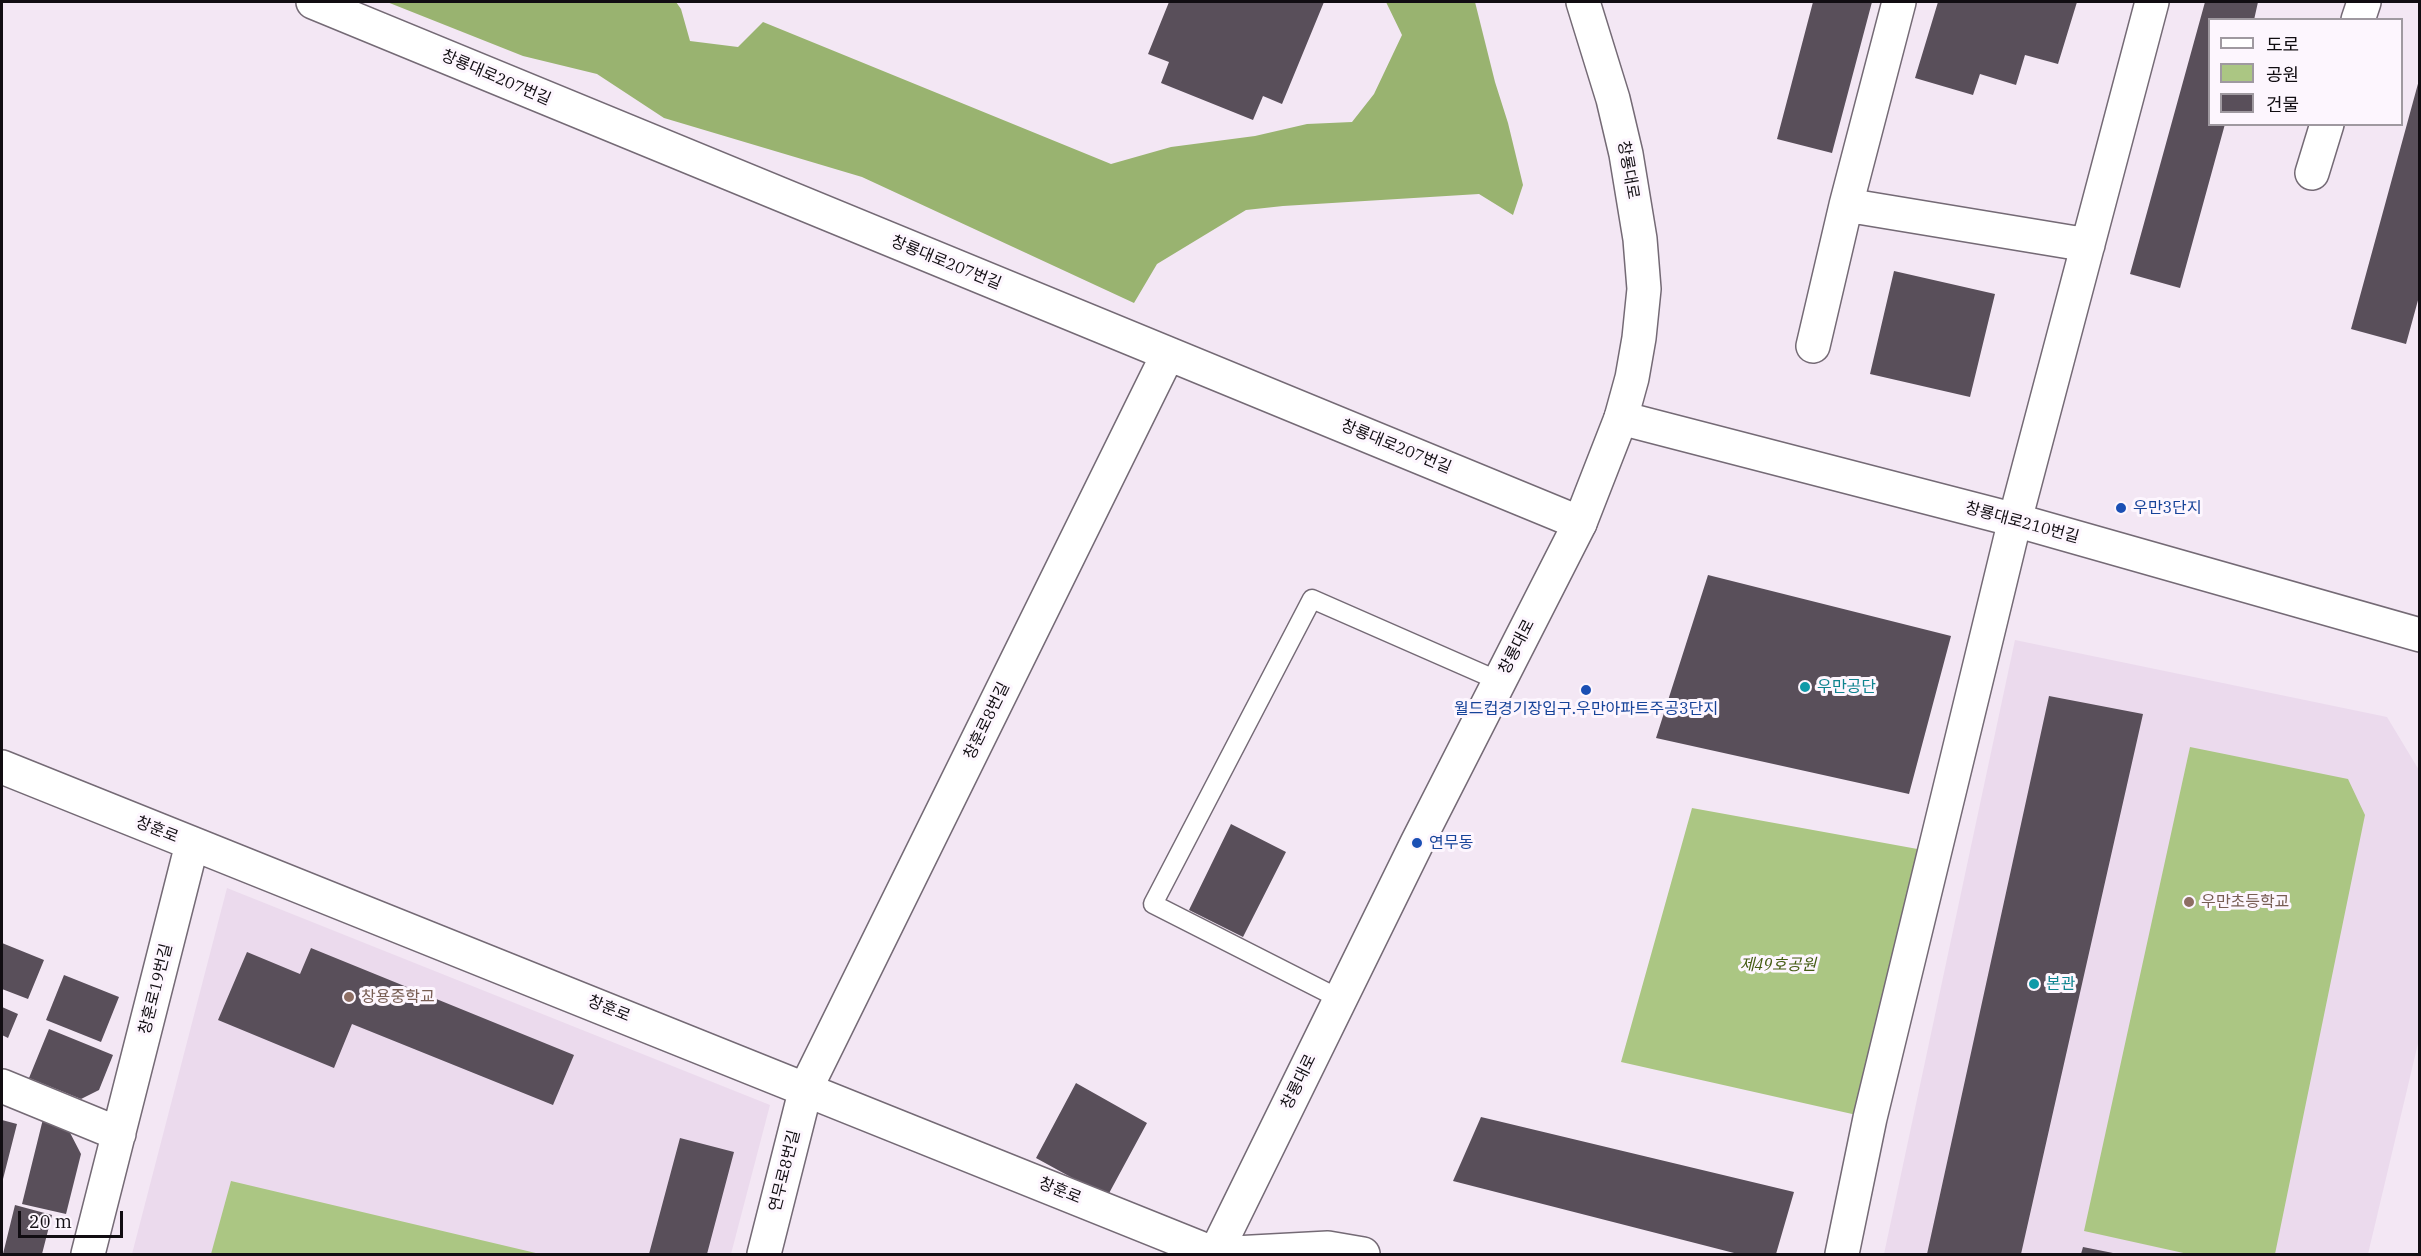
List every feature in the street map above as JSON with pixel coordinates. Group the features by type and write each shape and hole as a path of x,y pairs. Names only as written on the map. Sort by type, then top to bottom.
{"street":[{"name":"창룡대로207번길","path":"313,2 1580,523"},
{"name":"창룡대로","path":"1215,1254 1340,999 1580,523 1622,418 1632,378 1644,289 1640,239 1626,154 1613,99 1583,2"},
{"path":"1813,346 1846,205 1899,2"},
{"path":"1842,1254 1870,1118 2015,520 2152,2"},
{"path":"2359,18 2364,2"},
{"path":"2312,173 2326,126"},
{"path":"1846,205 2088,245"},
{"name":"창훈로8번길","path":"806,1088 1168,354"},
{"name":"창룡대로210번길","path":"1622,418 2015,520 2420,635"},
{"name":"창훈로","path":"2,767 1215,1254"},
{"name":"창훈로19번길","path":"88,1254 192,844"},
{"path":"2,1086 119,1134"},
{"name":"연무로8번길","path":"764,1254 806,1088"},
{"path":"1215,1254 1328,1248 1363,1254"}],"lane":[{"path":"1340,999 1153,904 1312,599 1499,681"}],"shaded area":[{"name":"우만초등학교","path":"2015,640 2387,717 2419,770 2420,1035 2368,1254 1884,1254"},
{"name":"창용중학교","path":"227,888 770,1105 731,1254 132,1254"}],"green space":[{"path":"387,2 676,2 681,9 690,41 738,47 763,22 1111,164 1171,147 1255,136 1307,124 1352,122 1374,94 1402,35 1386,2 1475,2 1523,185 1513,215 1479,194 1246,210 1157,264 1134,303 862,177 664,118 597,74 523,56"},
{"path":"2190,747 2348,779 2365,815 2275,1254 2188,1254 2084,1231"},
{"name":"제49호공원","path":"1692,808 1934,852 1870,1118 1621,1062"},
{"path":"231,1181 540,1254 211,1254"}],"building":[{"path":"1169,2 1324,2 1282,104 1263,96 1253,120 1161,83 1169,62 1148,54"},
{"path":"1813,2 1872,2 1832,153 1777,139"},
{"path":"1938,2 2077,2 2058,64 2025,55 2016,85 1980,74 1973,95 1915,78"},
{"path":"2205,2 2258,2 2254,18 2208,18 2208,126 2224,126 2180,288 2130,274"},
{"path":"2419,80 2420,293 2406,344 2351,329"},
{"path":"1894,271 1995,294 1970,397 1870,374"},
{"name":"우만공단","path":"1708,575 1951,636 1909,794 1656,738"},
{"name":"본관","path":"2049,696 2143,714 2021,1254 1927,1254"},
{"path":"1231,824 1286,852 1243,937 1189,910"},
{"path":"2,943 44,960 28,999 2,989"},
{"path":"311,948 574,1055 553,1105 352,1024 334,1068 218,1020 247,952 300,974"},
{"path":"64,975 119,997 101,1042 46,1020"},
{"path":"2,1007 18,1014 8,1038 2,1035"},
{"path":"49,1029 113,1055 99,1090 81,1099 29,1078"},
{"path":"1076,1083 1147,1123 1107,1197 1036,1158"},
{"path":"1481,1117 1794,1192 1776,1254 1738,1254 1453,1181"},
{"path":"43,1119 66,1125 81,1154 66,1214 22,1204"},
{"path":"2,1120 17,1124 2,1183"},
{"path":"680,1138 734,1152 707,1254 649,1254"},
{"path":"15,1205 52,1215 42,1254 3,1254"},
{"path":"2083,1247 2113,1253 2113,1254 2081,1254"}],"place":[{"name":"우만3단지","path":"2121,508"},
{"name":"우만공단","path":"1805,687"},
{"name":"월드컵경기장입구.우만아파트주공3단지","path":"1586,690"},
{"name":"연무동","path":"1417,843"},
{"name":"우만초등학교","path":"2189,902"},
{"name":"본관","path":"2034,984"},
{"name":"창용중학교","path":"349,997"}]}
